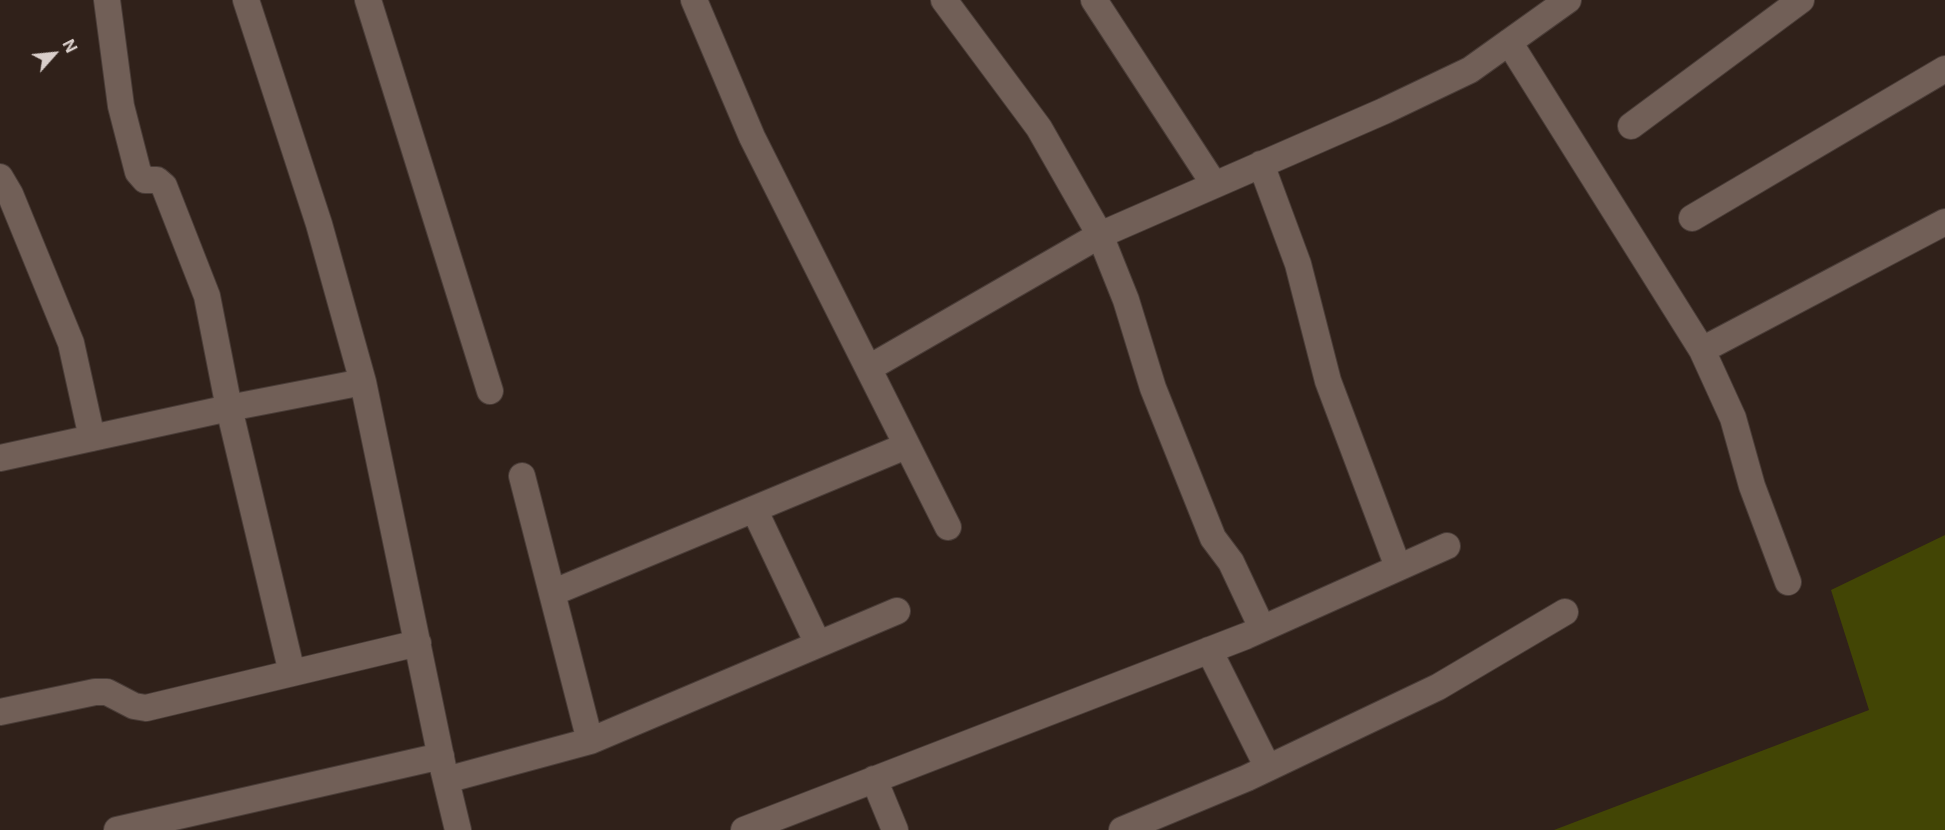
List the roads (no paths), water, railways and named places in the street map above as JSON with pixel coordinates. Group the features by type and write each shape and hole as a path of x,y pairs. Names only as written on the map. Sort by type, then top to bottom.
{"street":[{"path":"107,0 121,106 138,172 145,180 157,180 164,186 207,296 229,408 292,673"},
{"path":"246,0 319,224 363,382 443,768 458,830"},
{"path":"368,0 490,391"},
{"path":"694,0 752,136 948,527"},
{"path":"944,0 1039,128 1101,235 1126,300 1153,388 1213,538 1231,562 1262,628"},
{"path":"1094,0 1214,184"},
{"path":"868,368 1101,235 1384,111 1470,70 1568,0"},
{"path":"1630,126 1801,0"},
{"path":"1509,42 1702,350 1733,418 1752,486 1788,582"},
{"path":"1692,218 1945,69"},
{"path":"1261,164 1298,264 1328,381 1398,567"},
{"path":"0,177 10,194 71,343 92,438"},
{"path":"1702,350 1945,222"},
{"path":"0,458 229,408 363,382"},
{"path":"552,593 901,448"},
{"path":"522,477 590,741"},
{"path":"754,509 818,644"},
{"path":"744,830 1209,650 1447,546"},
{"path":"117,830 590,741 897,611"},
{"path":"1122,830 1247,778 1438,687 1566,612"},
{"path":"0,712 95,692 106,692 134,706 146,708 418,643"},
{"path":"1209,650 1268,768"},
{"path":"874,779 895,830"}]}
